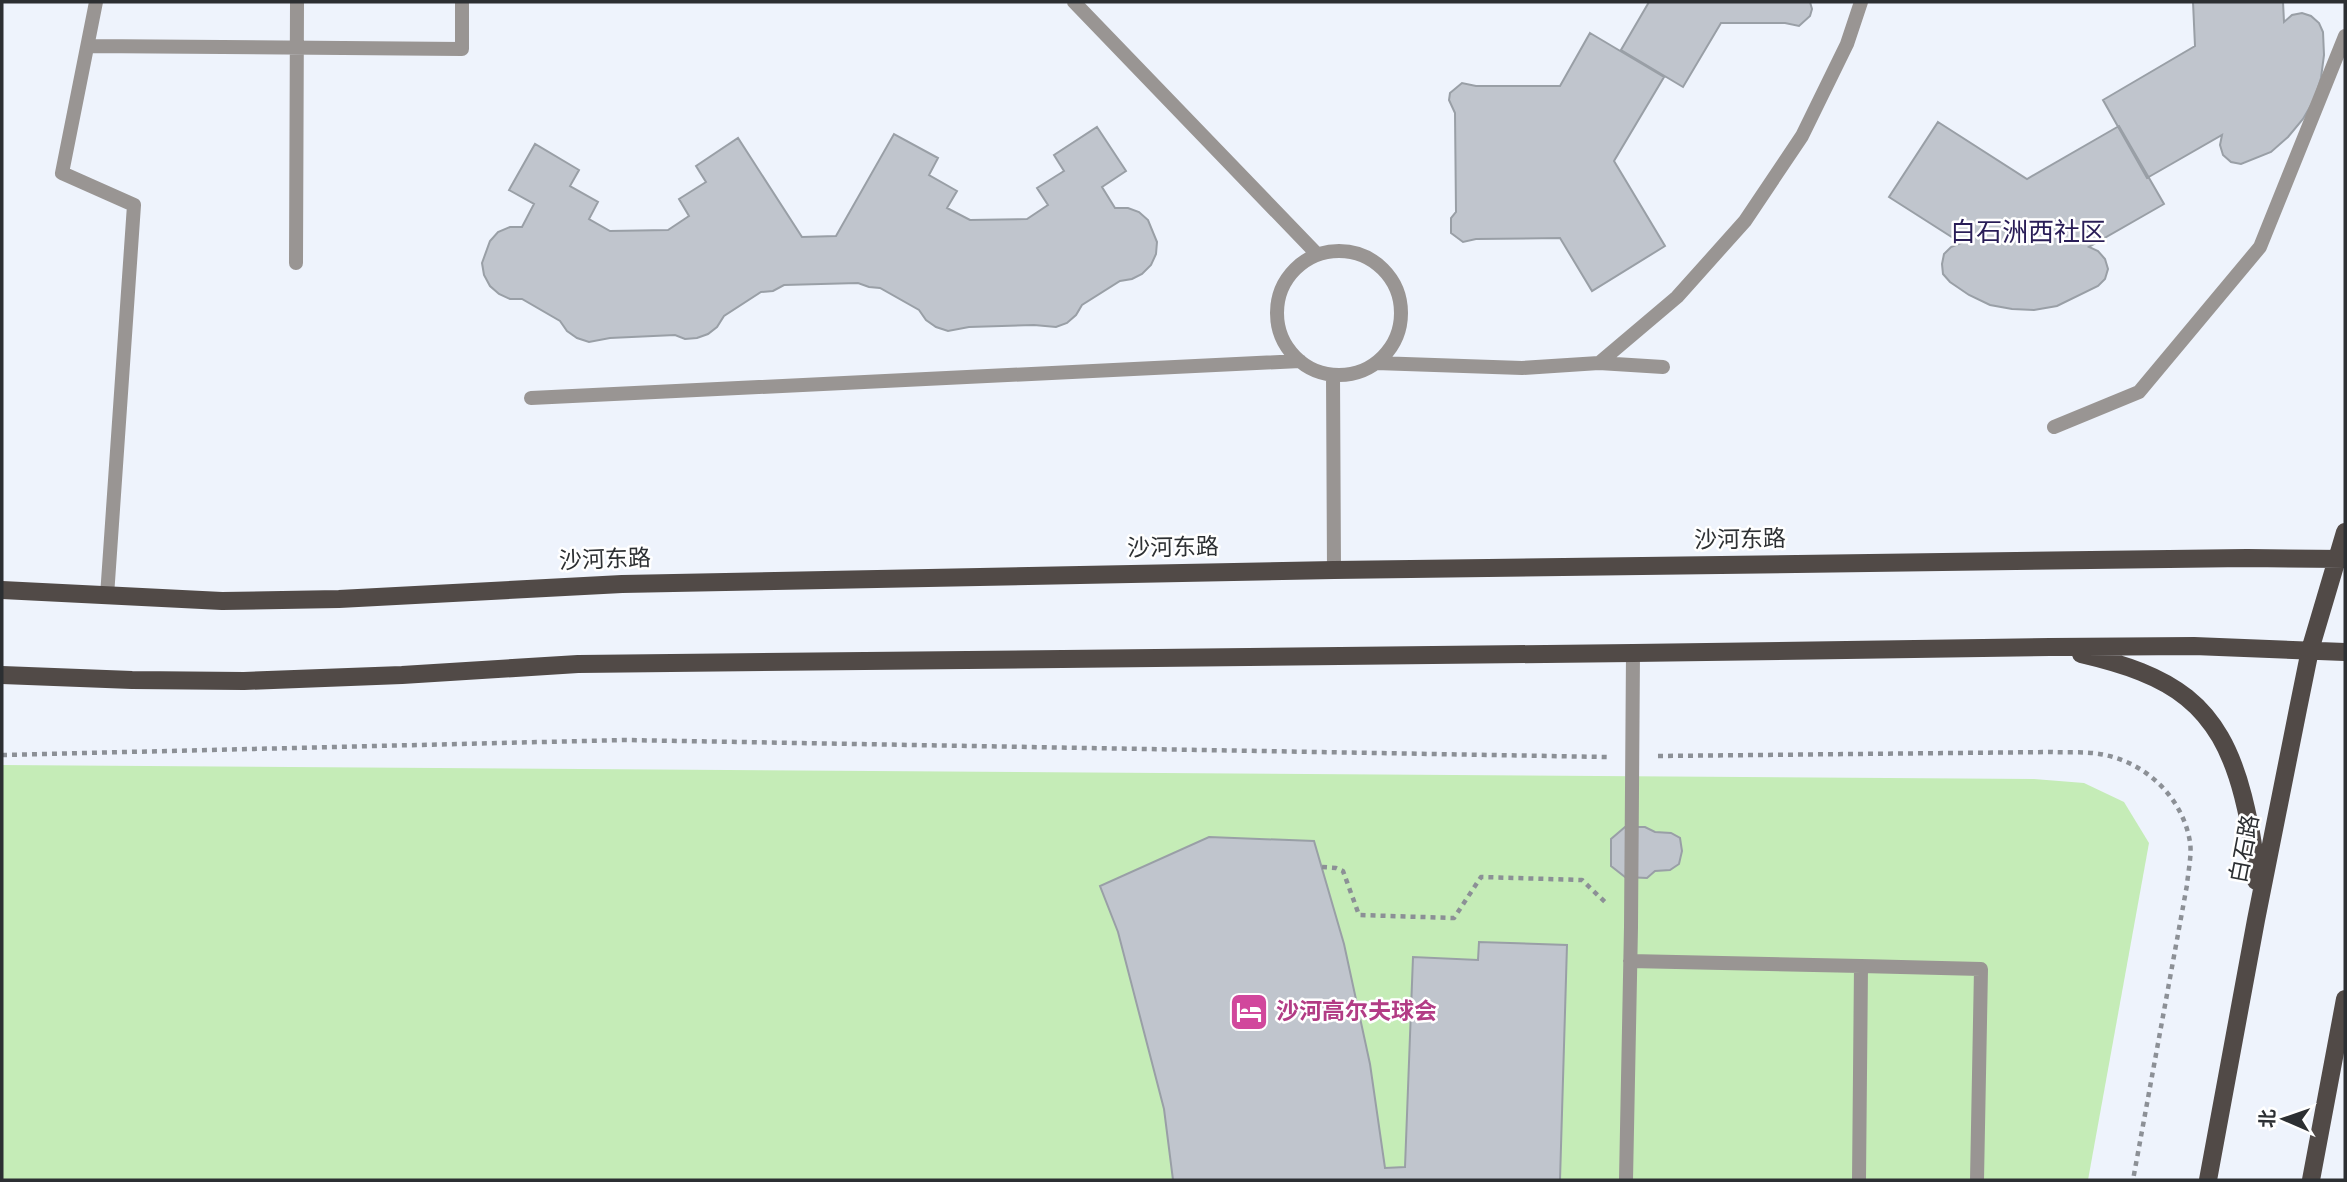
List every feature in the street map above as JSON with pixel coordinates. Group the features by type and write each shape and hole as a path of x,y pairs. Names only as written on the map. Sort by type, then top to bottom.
{"main road":[{"name":"白石路","path":"2208,1180 2310,650 2341,559 2345,532"},
{"name":"沙河东路","path":"2,590 107,597 248,601 622,583 1334,569 2341,559"},
{"path":"2,675 244,681 402,676 578,664 2194,646 2345,652"},
{"path":"2050,647 2123,664 2154,678 2189,698 2214,725 2235,764 2247,812 2256,861 2256,920"},
{"path":"2311,1180 2345,999"}],"street":[{"path":"96,2 62,173 134,205 107,597"},
{"path":"296,263 297,2"},
{"path":"88,46 462,49 462,2"},
{"path":"1074,2 1317,254"},
{"path":"1599,363 1677,297 1745,221 1802,136 1847,44 1861,2"},
{"path":"2054,427 2139,392 2260,247 2345,36"},
{"path":"1336,250 1356,253 1374,261 1388,274 1398,292 1401,311 1399,331 1390,349 1376,363 1356,373 1333,375 1315,371 1300,361 1286,344 1278,325 1277,303 1285,282 1298,265 1317,254 1336,250"},
{"path":"531,397 1300,361"},
{"path":"1376,363 1522,368 1599,363 1663,367"},
{"path":"1333,375 1334,569"},
{"path":"1626,1180 1633,653"},
{"path":"1630,961 1981,969 1977,1180"},
{"path":"1859,1180 1861,966"}],"path":[{"path":"2,755 625,740 1632,757 2051,752 2105,755 2139,768 2160,783 2181,809 2191,844 2187,885 2133,1180"},
{"path":"1322,867 1343,871 1359,915 1454,918 1481,877 1581,880 1631,927"}],"green space":[{"name":"沙河高尔夫球会","path":"2,765 2034,779 2084,783 2124,802 2149,843 2088,1180 2,1180"}],"building":[{"path":"1649,2 1810,2 1812,9 1810,16 1799,26 1785,23 1721,23 1683,87 1621,50"},
{"path":"2193,2 2283,2 2284,22 2292,15 2302,13 2311,16 2319,23 2323,32 2321,78 2314,100 2303,119 2271,152 2241,164 2231,162 2223,155 2220,145 2222,135 2147,178 2103,100 2195,46"},
{"path":"1590,33 1664,77 1614,161 1665,246 1592,291 1560,238 1476,239 1463,242 1451,233 1451,218 1456,212 1455,113 1449,100 1450,93 1462,83 1476,86 1560,86"},
{"path":"1938,122 2027,179 2119,126 2164,204 2089,247 2098,251 2105,259 2108,269 2105,279 2098,286 2057,306 2034,310 1990,305 1969,295 1943,274 1944,254 1961,243 1889,197"},
{"path":"1097,127 1126,171 1102,187 1115,208 1128,208 1139,212 1148,220 1157,242 1156,254 1151,265 1142,274 1120,281 1082,305 1067,323 1056,327 969,327 948,331 936,327 926,320 919,310 880,288 858,283 784,285 773,291 761,292 724,316 708,334 697,338 685,339 675,335 610,338 589,342 577,338 567,331 560,321 522,299 510,299 499,294 490,286 484,275 482,263 490,241 498,232 510,227 522,227 534,204 509,190 535,144 579,170 570,186 598,202 589,219 610,231 668,230 689,216 679,199 706,182 696,166 738,138 802,237 836,236 894,134 938,158 929,175 957,191 947,208 970,220 1027,219 1048,205 1037,188 1064,171 1054,155"},
{"path":"1625,827 1645,827 1680,838 1682,851 1679,864 1670,870 1655,871 1647,878 1625,877 1611,866 1611,839"},
{"name":"沙河高尔夫球会","path":"1209,837 1314,841 1344,944 1370,1064 1385,1168 1405,1167 1413,957 1478,960 1479,942 1567,945 1560,1180 1173,1180 1164,1109 1118,932 1100,886"}],"place":[{"name":"沙河高尔夫球会","path":"1249,1012"}],"district":[{"name":"白石洲西社区","path":"2028,232"}]}
